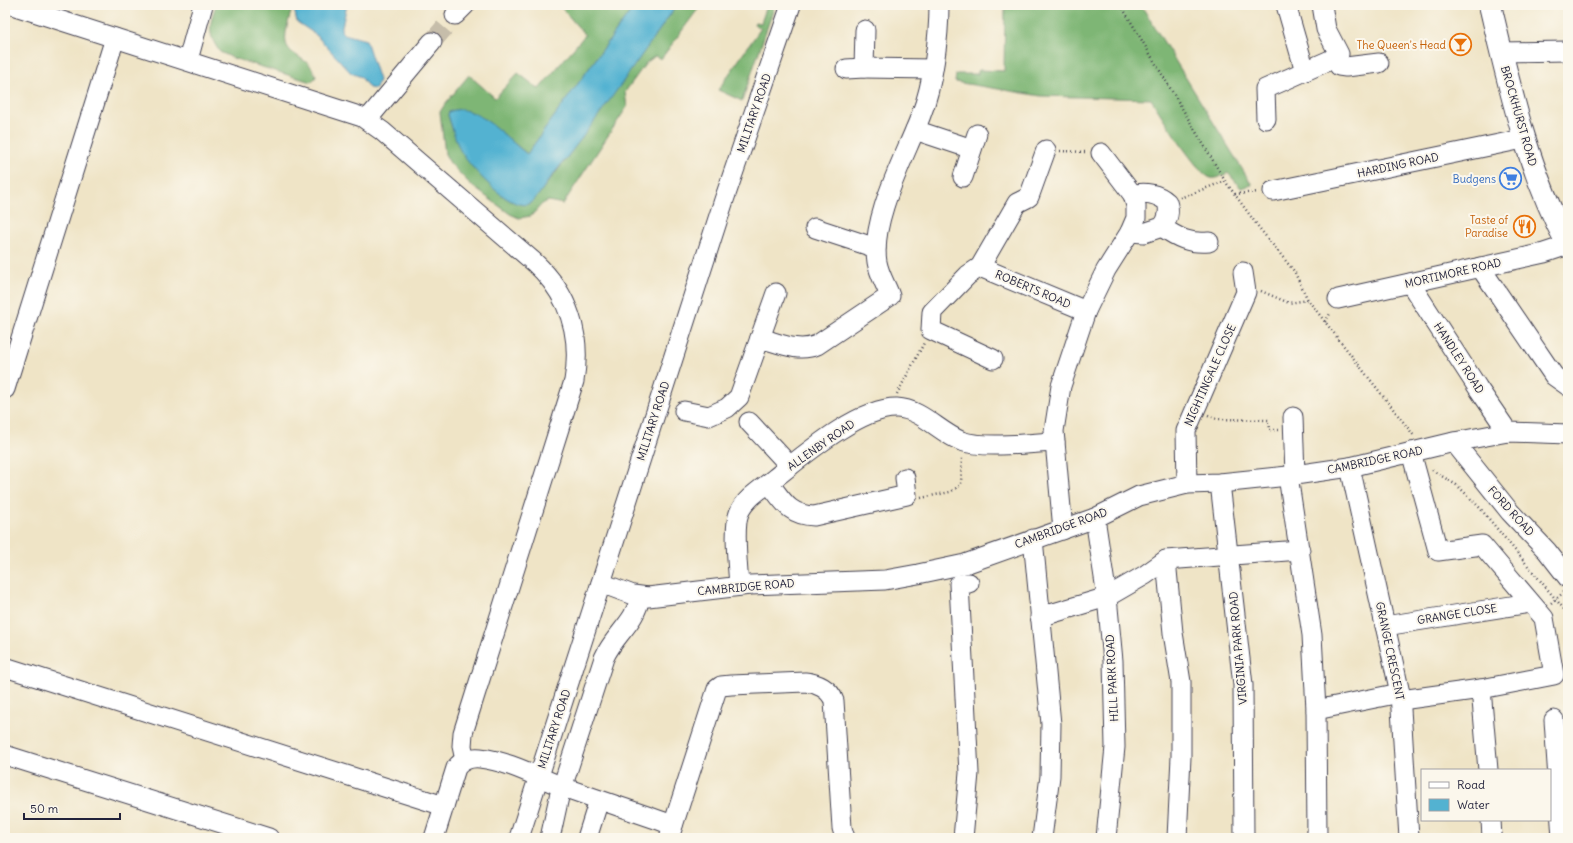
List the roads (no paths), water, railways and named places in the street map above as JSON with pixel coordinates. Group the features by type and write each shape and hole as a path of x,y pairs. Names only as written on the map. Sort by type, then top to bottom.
{"main road":[{"name":"BROCKHURST ROAD","path":"1490,5 1523,139 1547,201 1568,245"}],"street":[{"path":"12,5 349,111 367,120 546,274 566,303 571,314 576,338 576,366 570,395 463,734 462,746 465,760"},
{"path":"188,60 203,5"},
{"name":"MILITARY ROAD","path":"519,838 724,200 791,5"},
{"path":"760,338 790,346 808,348 817,345 894,301 880,272 876,248 880,220 927,98 933,69 939,5"},
{"path":"1286,5 1305,71"},
{"path":"1266,119 1265,89 1339,54 1326,29 1322,5"},
{"path":"865,30 855,68 933,69"},
{"path":"5,389 115,38"},
{"path":"367,120 432,42"},
{"path":"1502,52 1568,51"},
{"path":"1334,57 1339,66 1346,67 1379,62"},
{"path":"915,130 975,141 963,178"},
{"name":"HARDING ROAD","path":"1273,191 1523,139"},
{"path":"992,359 931,330 932,312 968,275 980,267 1017,203 1029,197 1046,150"},
{"path":"1063,530 1054,442 1055,422 1061,386 1086,311 1106,270 1130,232 1137,212 1132,195 1101,153"},
{"path":"1130,232 1144,233 1162,227 1168,218 1167,202 1159,196 1140,193 1132,195"},
{"path":"1162,227 1178,238 1188,242 1210,242"},
{"path":"815,228 876,248"},
{"name":"MORTIMORE ROAD","path":"1338,299 1544,253 1568,245"},
{"name":"ROBERTS ROAD","path":"980,267 1086,311"},
{"path":"1480,267 1554,376 1568,386"},
{"name":"NIGHTINGALE CLOSE","path":"1187,484 1186,431 1195,409 1253,291 1243,272"},
{"name":"HANDLEY ROAD","path":"1410,283 1508,432"},
{"path":"684,411 709,416 727,408 739,397 776,293"},
{"name":"ALLENBY ROAD","path":"739,586 738,515 748,501 790,466 833,434 864,417 881,410 896,408 916,414 956,439 968,443 1054,442"},
{"path":"748,422 790,466"},
{"path":"1293,424 1291,475 1312,635 1316,710 1317,838"},
{"name":"CAMBRIDGE ROAD","path":"601,583 640,597 739,586 822,581 885,580 959,583 1033,540 1095,518 1139,496 1187,484 1220,483 1350,467 1454,442 1508,432 1568,434"},
{"name":"FORD ROAD","path":"1454,442 1510,512 1547,551 1568,578"},
{"path":"1316,710 1401,696 1480,689 1554,675 1544,618 1482,545 1438,551 1416,451"},
{"name":"GRANGE CRESCENT","path":"1350,467 1401,696 1409,838"},
{"path":"769,483 786,506 802,516 814,516 906,486"},
{"name":"VIRGINIA PARK ROAD","path":"1220,483 1243,685 1244,838"},
{"name":"HILL PARK ROAD","path":"1095,518 1107,597 1113,662 1115,747 1106,838"},
{"path":"1033,540 1051,724 1050,776 1042,838"},
{"path":"1040,617 1107,597 1145,575 1166,560 1300,550"},
{"path":"1166,560 1173,634 1181,682 1181,757 1177,838"},
{"path":"959,583 969,773 963,838"},
{"path":"550,838 562,787 606,654 634,617 640,597"},
{"name":"GRANGE CLOSE","path":"1385,626 1534,608"},
{"path":"5,667 444,806"},
{"path":"434,838 456,768 465,760 476,758 485,759 539,776 562,787 599,800 671,831 714,696 719,688 731,685 813,682 828,693 834,701 842,828 845,838"},
{"path":"1480,689 1488,769"},
{"path":"1554,720 1562,838"},
{"path":"5,755 269,838"},
{"path":"587,838 599,800"},
{"path":"1491,821 1492,838"}],"water":[{"path":"293,5 347,5 341,31 344,34 366,40 379,80 376,89 369,88 361,77 351,73 315,34 297,22"},
{"path":"635,5 677,5 598,116 537,197 528,204 520,204 510,201 480,176 464,157 460,150 448,115 449,112 459,110 469,111 479,116 490,123 527,154"}],"tunnel":[{"path":"432,42 455,15"}],"place":[{"name":"The Queen's Head","path":"1461,45"},
{"name":"Budgens","path":"1511,179"},
{"name":"Taste of Paradise","path":"1524,226"}]}
